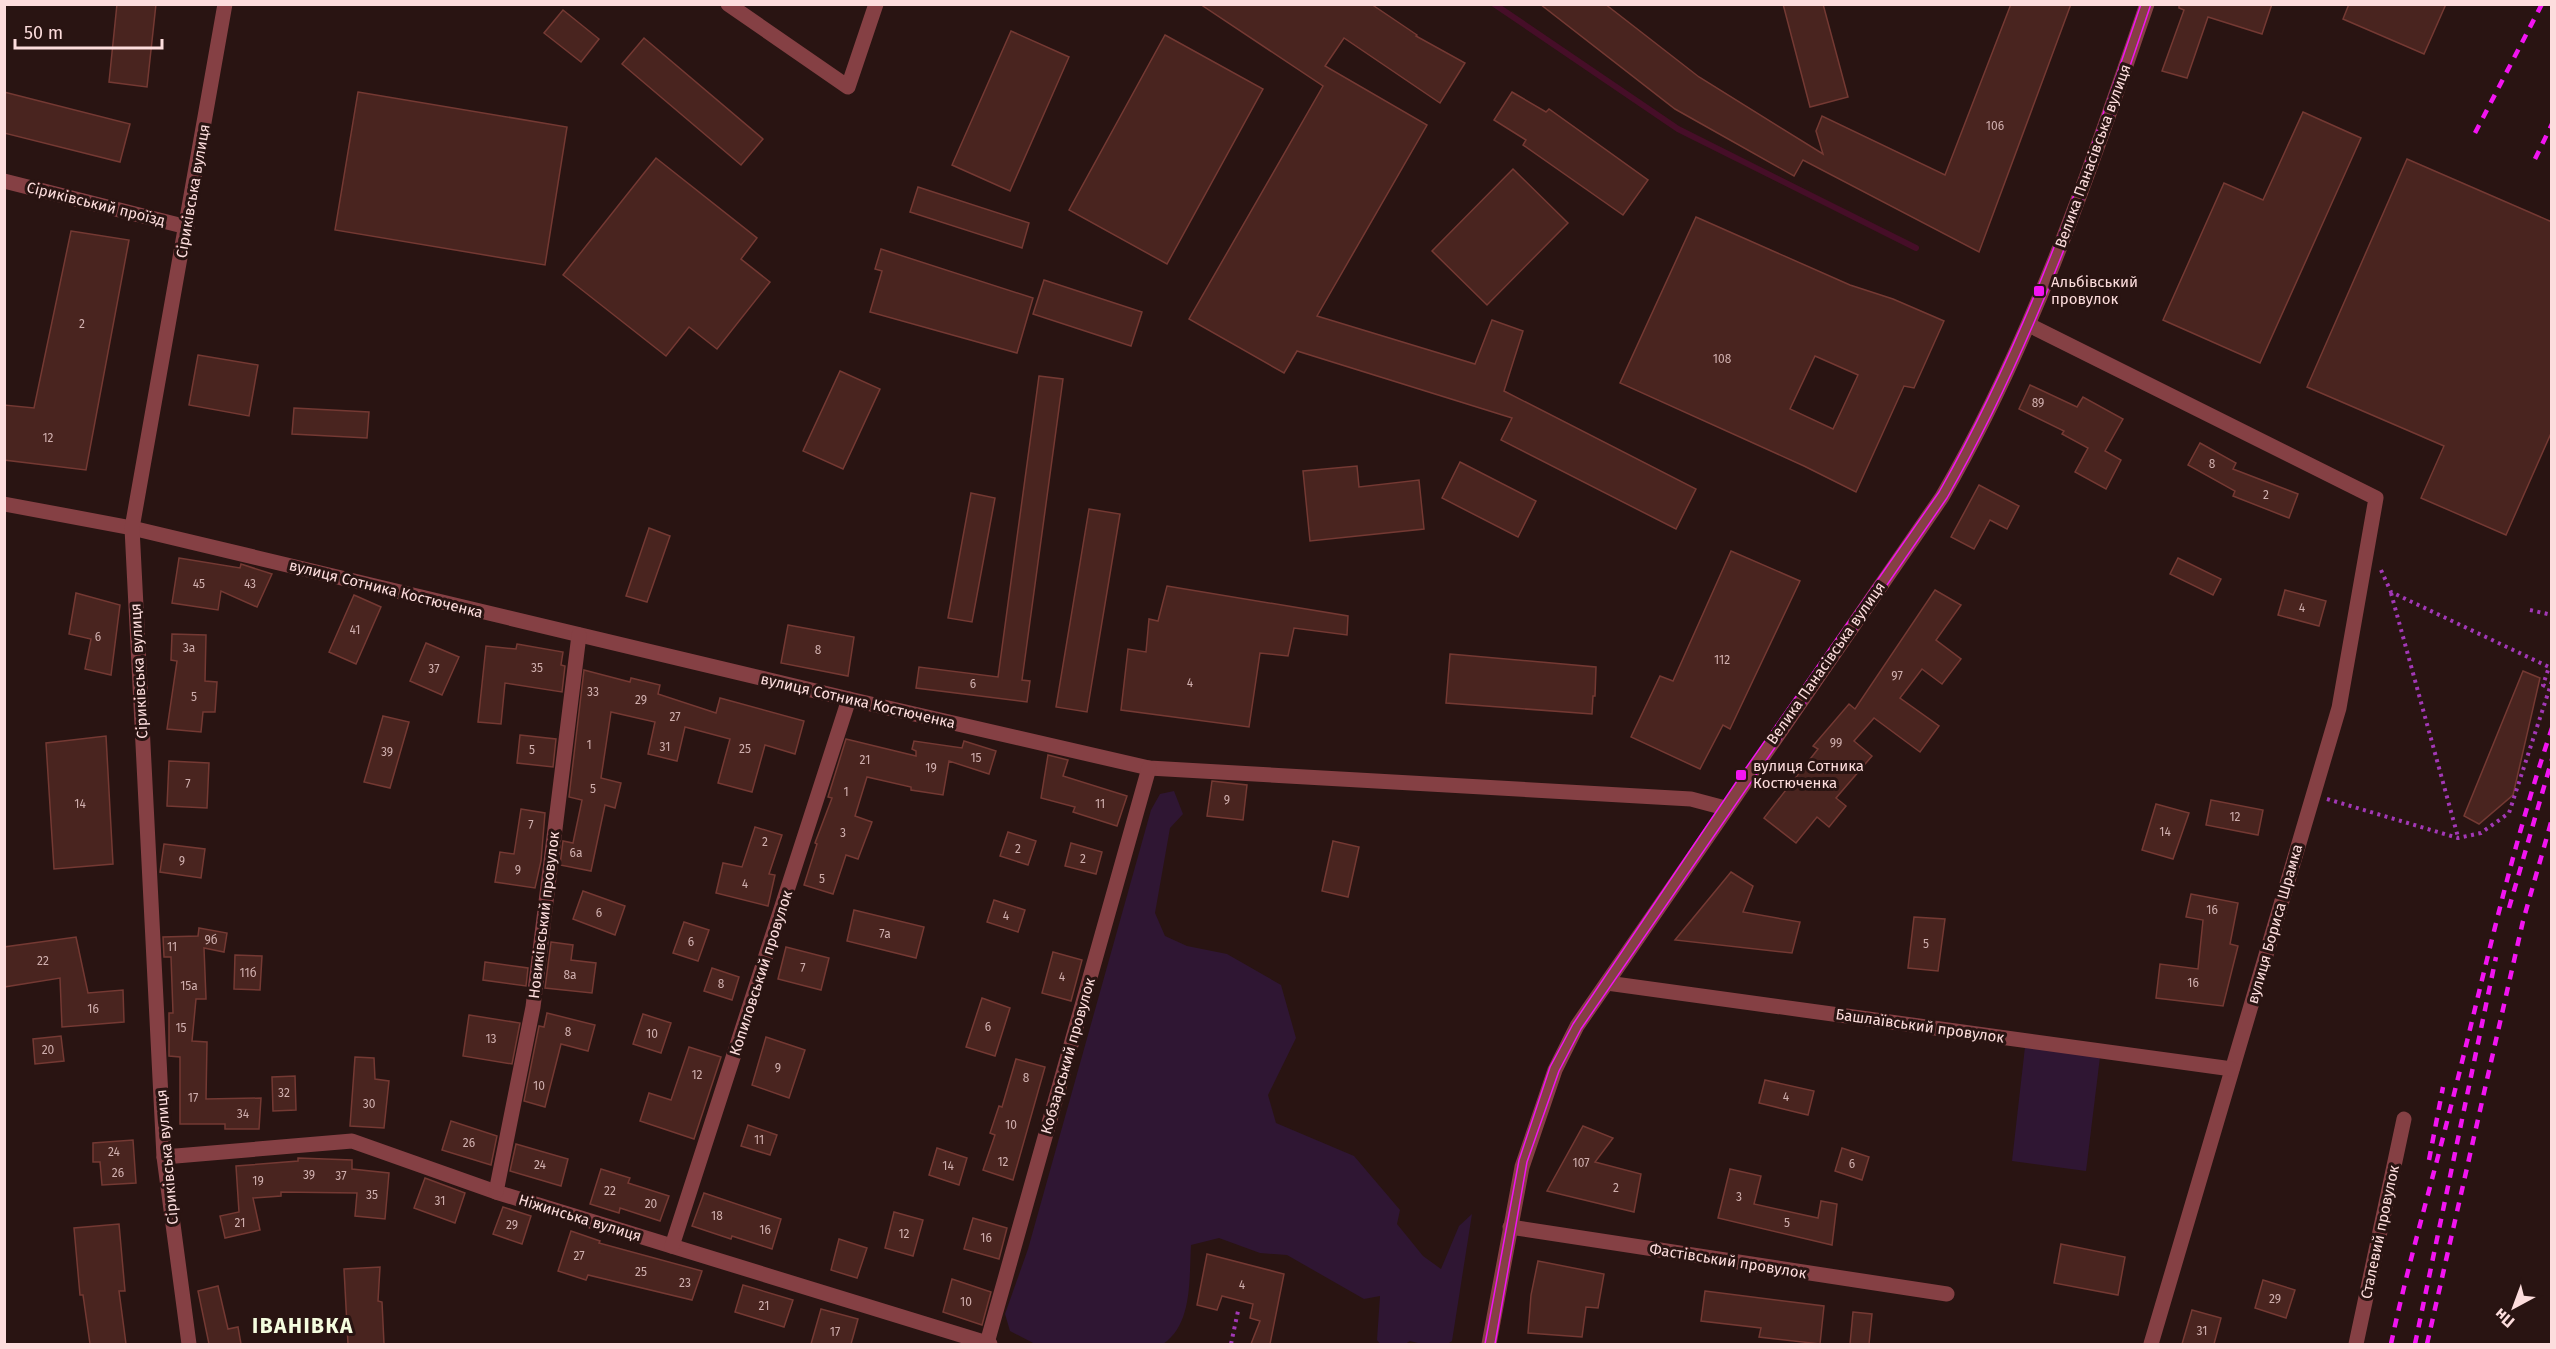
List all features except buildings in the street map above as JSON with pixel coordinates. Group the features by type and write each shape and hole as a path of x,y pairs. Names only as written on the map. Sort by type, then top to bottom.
{"street":[{"name":"Сіриківська вулиця","path":"189,1344 164,1157 132,528 225,4"},
{"path":"728,4 848,87 876,4"},
{"name":"Велика Панасівська вулиця","path":"1490,1344 1522,1167 1555,1070 1577,1026 1942,496 1969,449 2029,325 2092,166 2147,4"},
{"name":"Сіриківський проїзд","path":"4,182 187,227"},
{"name":"вулиця Бориса Шрамка","path":"2029,325 2376,498 2339,708 2151,1344"},
{"name":"вулиця Сотника Костюченка","path":"4,504 132,528 1149,768 1691,799 1725,808"},
{"name":"Новиківський провулок","path":"496,1192 533,1007 579,635"},
{"name":"Копиловський провулок","path":"672,1246 849,699"},
{"name":"Кобзарський провулок","path":"989,1344 1149,768"},
{"name":"Башлаївський провулок","path":"1607,983 2232,1069"},
{"name":"Сталевий провулок","path":"2356,1344 2404,1119"},
{"name":"Ніжинська вулиця","path":"164,1157 352,1141 496,1192 989,1344"},
{"name":"Фастівський провулок","path":"1510,1227 1947,1294"}],"path":[{"path":"2368,542 2391,592 2458,838"},
{"path":"2391,592 2549,667 2543,685 2549,688"},
{"path":"2530,610 2552,615"},
{"path":"2313,795 2458,838 2481,833 2509,813 2552,681"},
{"path":"1231,1344 1238,1311"}],"shaded area":[{"path":"1174,791 1183,814 1170,828 1155,913 1165,936 1187,946 1227,954 1281,985 1296,1038 1268,1095 1276,1123 1354,1156 1400,1210 1397,1224 1423,1256 1441,1269 1459,1226 1472,1214 1452,1341 1443,1345 1410,1341 1405,1344 1380,1344 1377,1340 1380,1296 1364,1299 1287,1255 1260,1253 1219,1238 1191,1245 1185,1313 1173,1335 1163,1344 1035,1344 1010,1331 1005,1314 1028,1249 1151,810 1160,794"},
{"path":"2025,1047 2100,1057 2086,1171 2012,1161"}],"waterway":[{"path":"1494,4 1678,129 1916,248"}],"tram line":[{"path":"1485,1344 1519,1160 1550,1067 1573,1024 1741,775 1939,492 1971,433 2027,314 2075,192 2141,4"},
{"path":"1495,1344 1527,1162 1559,1071 1581,1029 1947,498 2009,379 2036,318 2085,194 2151,4"}],"railway":[{"path":"2475,133 2542,4"},
{"path":"2535,159 2552,124"},
{"path":"2391,1344 2510,869 2552,728"},
{"path":"2509,908 2552,759"},
{"path":"2427,1344 2523,921 2552,819"},
{"path":"2415,1344 2496,957"},
{"path":"2429,1160 2443,1087"}],"place":[{"name":"Альбівський провулок","path":"2039,291"},
{"name":"вулиця Сотника Костюченка","path":"1741,775"}],"district":[{"name":"ІВАНІВКА","path":"303,1326"}]}
